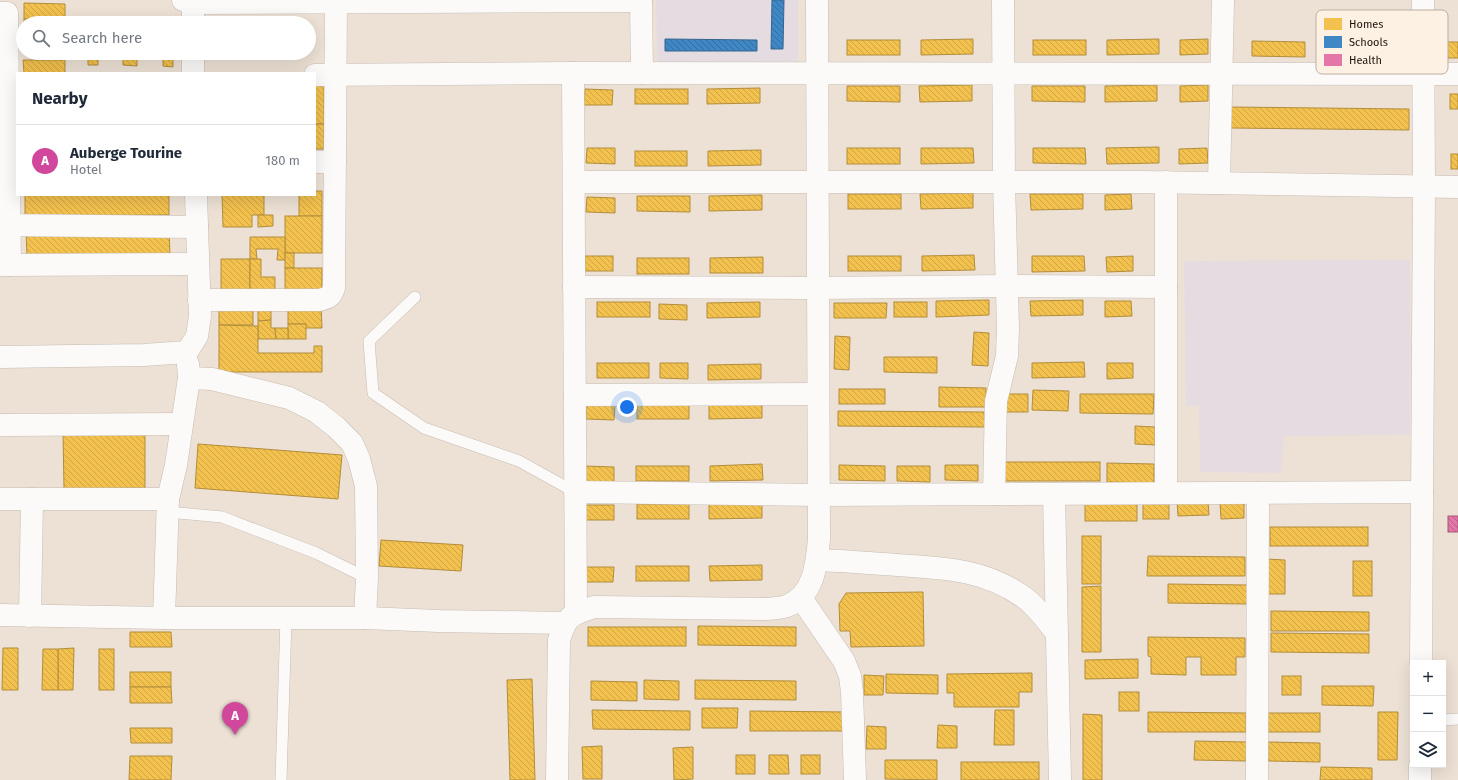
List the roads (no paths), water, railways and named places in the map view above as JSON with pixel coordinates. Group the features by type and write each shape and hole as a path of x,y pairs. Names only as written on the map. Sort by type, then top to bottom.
{"street":[{"path":"0,615 164,618 365,618 439,621 570,618 594,607 768,609 787,606 801,598 812,580 818,560 817,0"},
{"path":"994,494 996,401 1007,356 1008,328 1004,182 1003,0"},
{"path":"1219,183 1223,0"},
{"path":"190,6 336,1 641,1 642,73"},
{"path":"199,300 319,300 330,297 334,288 325,162 325,75 336,1"},
{"path":"5,9 9,140 5,225 5,265 198,264"},
{"path":"193,60 193,72"},
{"path":"325,75 572,73 1458,74"},
{"path":"557,780 559,640 570,618 575,492 574,182 572,73"},
{"path":"1421,660 1424,186 1423,74"},
{"path":"574,182 1166,182 1458,187"},
{"path":"1166,182 1166,494"},
{"path":"164,618 168,506 176,465 189,378 187,352 197,336 200,316 196,196"},
{"path":"5,225 197,226"},
{"path":"574,287 1166,287"},
{"path":"0,357 137,355 187,352"},
{"path":"189,378 212,379 289,398 317,412 336,427 352,443 359,459 366,486 367,578 365,618"},
{"path":"575,395 818,394"},
{"path":"2,425 182,424"},
{"path":"575,492 819,495 1422,492"},
{"path":"1257,780 1258,493"},
{"path":"1054,494 1060,780"},
{"path":"0,499 32,499 168,506"},
{"path":"30,616 32,499"},
{"path":"818,560 945,568 974,573 1004,585 1025,598 1041,613 1057,634"},
{"path":"801,598 844,661 850,676 852,692 855,780"},
{"path":"1420,768 1420,780"}],"lane":[{"path":"415,297 369,341 374,393 424,428 519,461 575,492"},
{"path":"168,506 222,517 316,553 367,578"},
{"path":"281,780 286,618"},
{"path":"1446,720 1458,719"}],"place":[{"name":"Auberge Tourine","path":"235,735"}]}
